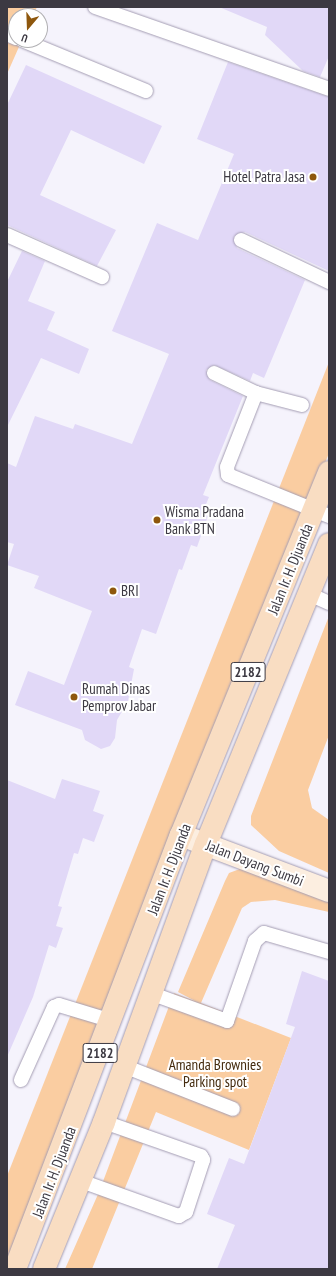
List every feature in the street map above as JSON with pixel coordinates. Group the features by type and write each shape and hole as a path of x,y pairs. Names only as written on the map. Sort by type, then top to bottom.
{"main road":[{"name":"Jalan Ir. H. Djuanda","path":"15,1269 112,1021 181,835 321,512 329,472"},
{"name":"Jalan Ir. H. Djuanda","path":"44,1269 104,1122 150,993 206,844 329,544"}],"street":[{"name":"Jalan Dayang Sumbi","path":"181,835 329,891"}],"lane":[{"path":"94,7 329,89"},
{"path":"41,48 146,91"},
{"path":"7,234 102,277"},
{"path":"241,240 329,282"},
{"path":"214,373 256,393 302,405"},
{"path":"256,393 227,467 228,475 321,512"},
{"path":"309,594 329,603"},
{"path":"150,993 227,1021 255,941 264,933 329,952"},
{"path":"21,1080 54,1007 59,1005 112,1021"},
{"path":"124,1066 233,1108"},
{"path":"81,1181 179,1216 186,1212 203,1160 201,1156 104,1122"}],"green space":[{"path":"7,7 37,7 8,8 8,48 18,48 7,74"},
{"path":"329,362 329,453 7,1269 7,1176"},
{"path":"329,616 329,735 308,790 312,808 329,820 329,873 279,851 251,825 251,816"},
{"name":"Amanda Brownies Parking spot","path":"248,866 329,881 329,912 275,900 251,902 242,908 201,1003 291,1038 249,1150 156,1112 92,1269 65,1269 99,1192 174,993 195,1001 178,992 229,873"}],"building":[{"path":"219,7 329,7 329,56 320,77 303,71 265,35 267,27"},
{"path":"228,62 329,97 329,271 245,232 234,236 237,248 305,280 264,378 253,373 250,381 214,365 206,370 210,380 243,396 203,495 209,497 202,514 208,516 197,547 191,545 182,570 179,569 156,634 142,629 129,667 134,669 128,701 117,720 115,738 110,746 101,749 85,740 82,730 15,705 28,671 64,685 92,611 34,588 39,576 7,565 14,544 7,542 7,463 16,467 35,416 73,429 75,424 132,444 169,354 112,331 157,223 198,240 234,154 197,139"},
{"path":"26,65 162,126 144,164 71,130 40,195 116,230 97,266 7,225 7,105"},
{"path":"22,251 45,261 28,301 55,312 47,330 89,349 79,374 41,358 7,427 7,282"},
{"path":"62,779 100,791 93,811 104,815 94,842 83,838 78,854 74,853 58,906 62,907 56,926 63,928 56,948 49,945 33,997 7,1057 7,780 55,799"},
{"path":"302,971 329,981 329,1269 217,1269 235,1225 207,1214 229,1158 244,1164 295,1027 286,1024"}],"place":[{"name":"Hotel Patra Jasa","path":"313,177"},
{"name":"Wisma Pradana Bank BTN","path":"157,520"},
{"name":"BRI","path":"113,591"},
{"name":"Rumah Dinas Pemprov Jabar","path":"74,697"}]}
